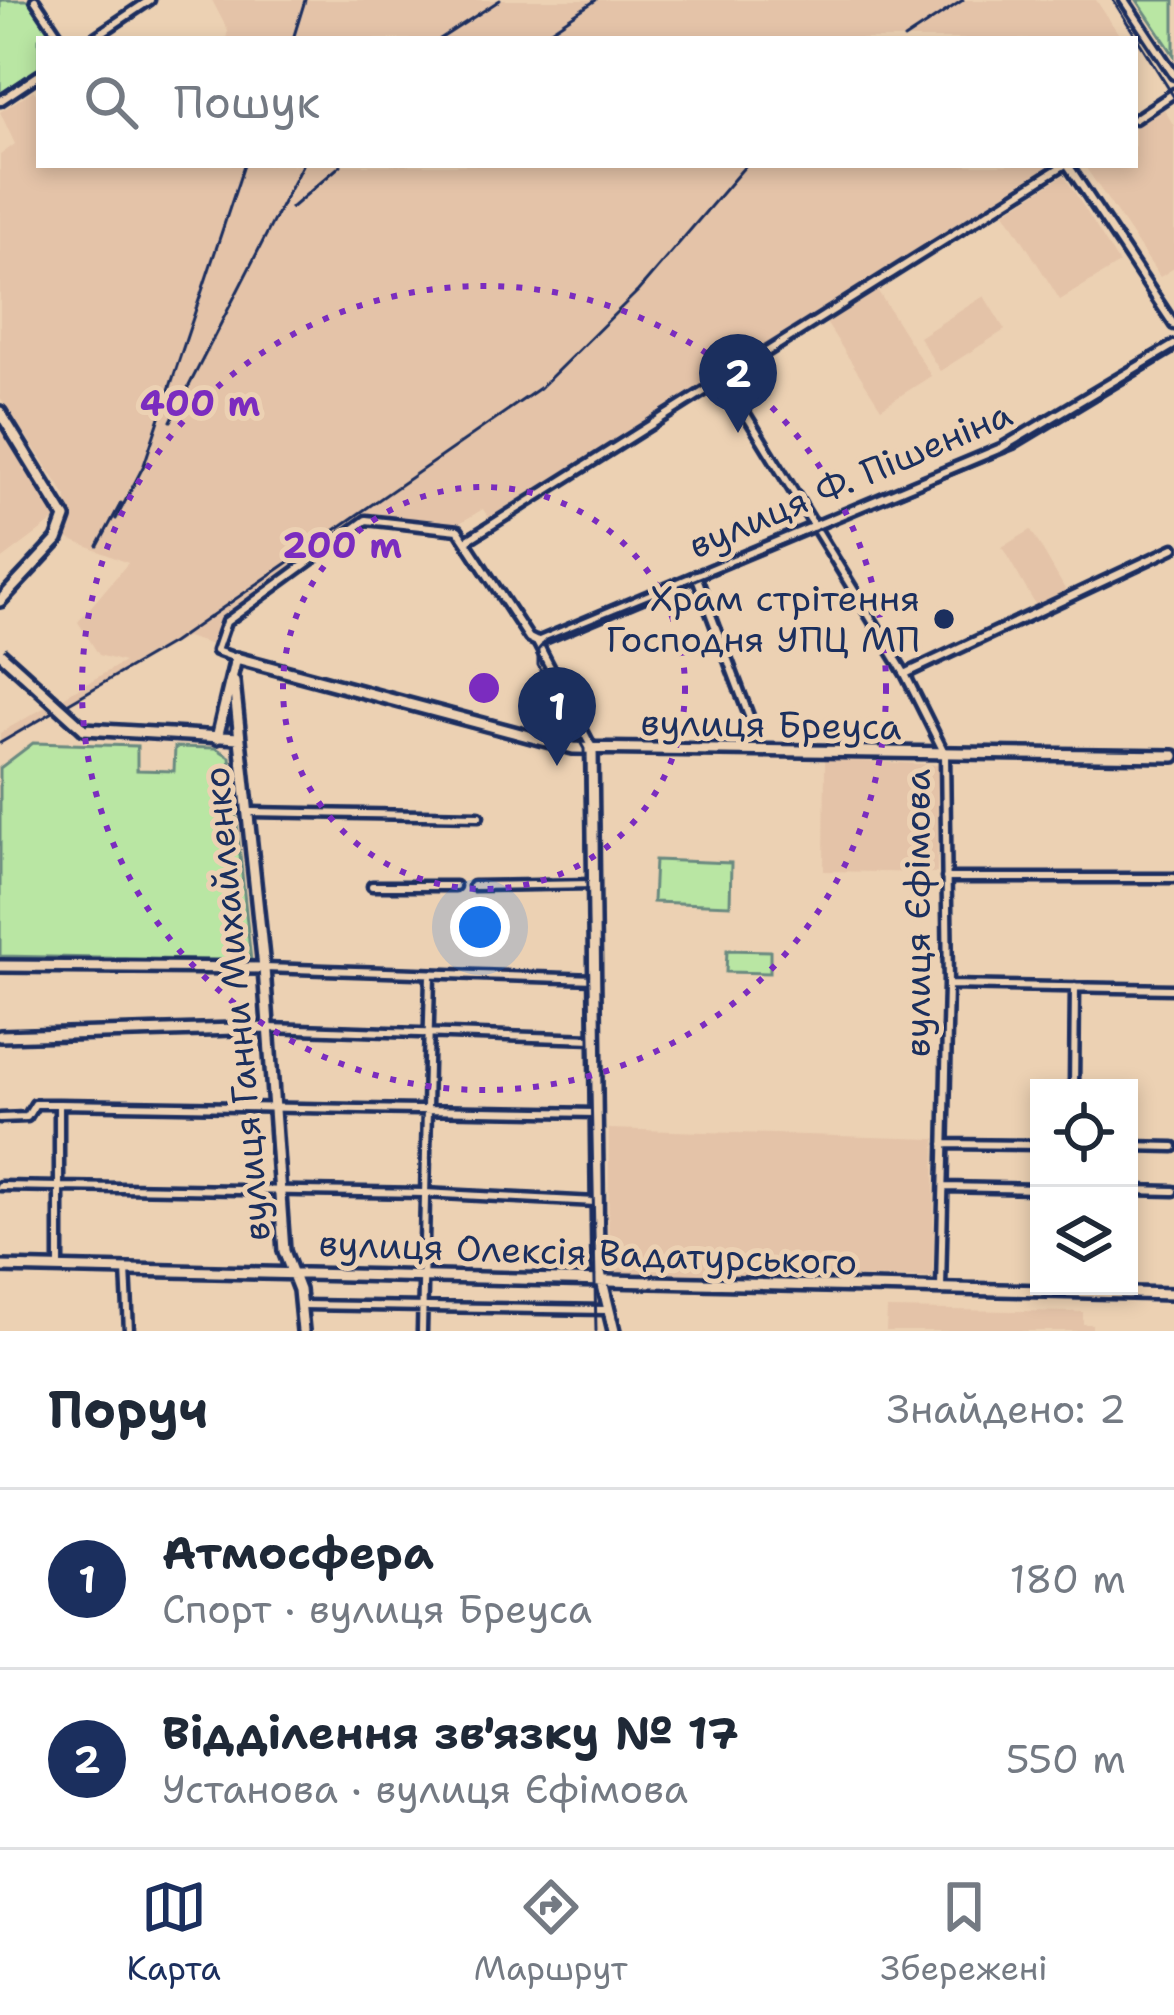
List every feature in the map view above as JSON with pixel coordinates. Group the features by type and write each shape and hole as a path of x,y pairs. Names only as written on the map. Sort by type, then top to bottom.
{"street":[{"path":"35,0 60,36"},
{"path":"96,36 150,0"},
{"path":"1124,0 1174,75"},
{"path":"0,101 36,77"},
{"path":"1138,116 1174,93"},
{"path":"466,541 1061,168"},
{"path":"1068,168 1174,325"},
{"name":"вулиця Ф. Пішеніна","path":"537,642 1001,448 1174,345"},
{"name":"вулиця Єфімова","path":"725,380 905,674 945,754 948,985 941,1289"},
{"path":"0,412 65,518 57,541 0,601"},
{"path":"236,658 216,651 226,622 366,520 458,530 529,638 537,642 592,748 596,1202 600,1280 614,1331"},
{"path":"905,674 1174,548"},
{"path":"696,575 749,716"},
{"path":"0,653 84,729 239,738"},
{"name":"вулиця Бреуса","path":"236,658 559,746 1174,756"},
{"name":"вулиця Ганни Михайленко","path":"217,738 236,658"},
{"name":"вулиця Ганни Михайленко","path":"233,670 290,1270 302,1305 303,1331"},
{"path":"245,812 479,816"},
{"path":"946,878 1174,878"},
{"path":"473,886 593,884"},
{"path":"372,886 455,886"},
{"path":"0,966 264,968 596,979"},
{"path":"422,1331 430,975"},
{"path":"948,985 1174,989"},
{"path":"1074,1079 1075,987"},
{"path":"0,1036 269,1028 429,1037 509,1034 542,1040 598,1039"},
{"path":"0,1118 27,1117 34,1104 274,1103 597,1113"},
{"path":"59,1104 59,1268"},
{"path":"944,1144 1030,1145"},
{"path":"1138,1146 1174,1147"},
{"path":"0,1186 424,1192 596,1202"},
{"path":"944,1187 1030,1189"},
{"path":"1138,1190 1174,1191"},
{"name":"вулиця Олексія Вадатурського","path":"0,1267 422,1273 1174,1294"},
{"path":"127,1269 129,1331"},
{"path":"302,1305 608,1310"}],"shaded area":[{"path":"212,0 1096,0 1120,36 227,36"},
{"path":"33,90 36,94 36,168 1047,168 493,524 483,509 453,527 367,517 223,620 212,645 186,637 0,745 0,733 124,662 99,655 78,622 128,563 66,538 71,522 66,496 0,397 0,155 15,144 0,112"},
{"path":"1164,109 1174,126 1174,268 1160,277 1086,168 1138,168 1138,126"},
{"path":"1064,175 1119,264 1060,300 1005,212"},
{"path":"874,285 931,376 881,408 823,318"},
{"path":"984,296 1005,330 940,371 919,337"},
{"path":"0,424 54,503 56,519 0,561"},
{"path":"1031,530 1069,596 1039,611 1002,547"},
{"path":"825,759 938,765 937,873 824,871"},
{"path":"609,1129 935,1139 933,1278 608,1274"},
{"path":"887,1309 1083,1312 1083,1324 1092,1324 1092,1331 886,1331"}],"green space":[{"path":"0,0 32,0 58,36 36,36 36,70 0,94"},
{"path":"1137,0 1174,0 1174,55"},
{"path":"33,743 137,746 137,770 174,771 175,747 216,748 230,757 251,961 0,956 0,768"},
{"path":"655,860 731,863 730,905 653,902"},
{"path":"727,950 770,951 770,973 726,972"}],"tram line":[{"path":"1113,0 1136,36"},
{"path":"1138,40 1174,97"},
{"path":"596,1331 584,749 538,665 538,650 547,640 1016,449 1174,354"}],"railway":[{"path":"294,36 305,0"},
{"path":"445,36 500,0"},
{"path":"542,36 596,0"},
{"path":"909,36 963,0"},
{"path":"116,519 144,465 243,168"},
{"path":"171,421 300,168"},
{"path":"291,208 338,168"},
{"path":"0,743 172,643 540,388 638,291 743,168"},
{"path":"98,546 121,503"}],"place":[{"name":"Відділення зв'язку № 17","path":"738,433"},
{"name":"Храм стрітення Господня УПЦ МП","path":"944,619"},
{"name":"Атмосфера","path":"557,766"}]}
